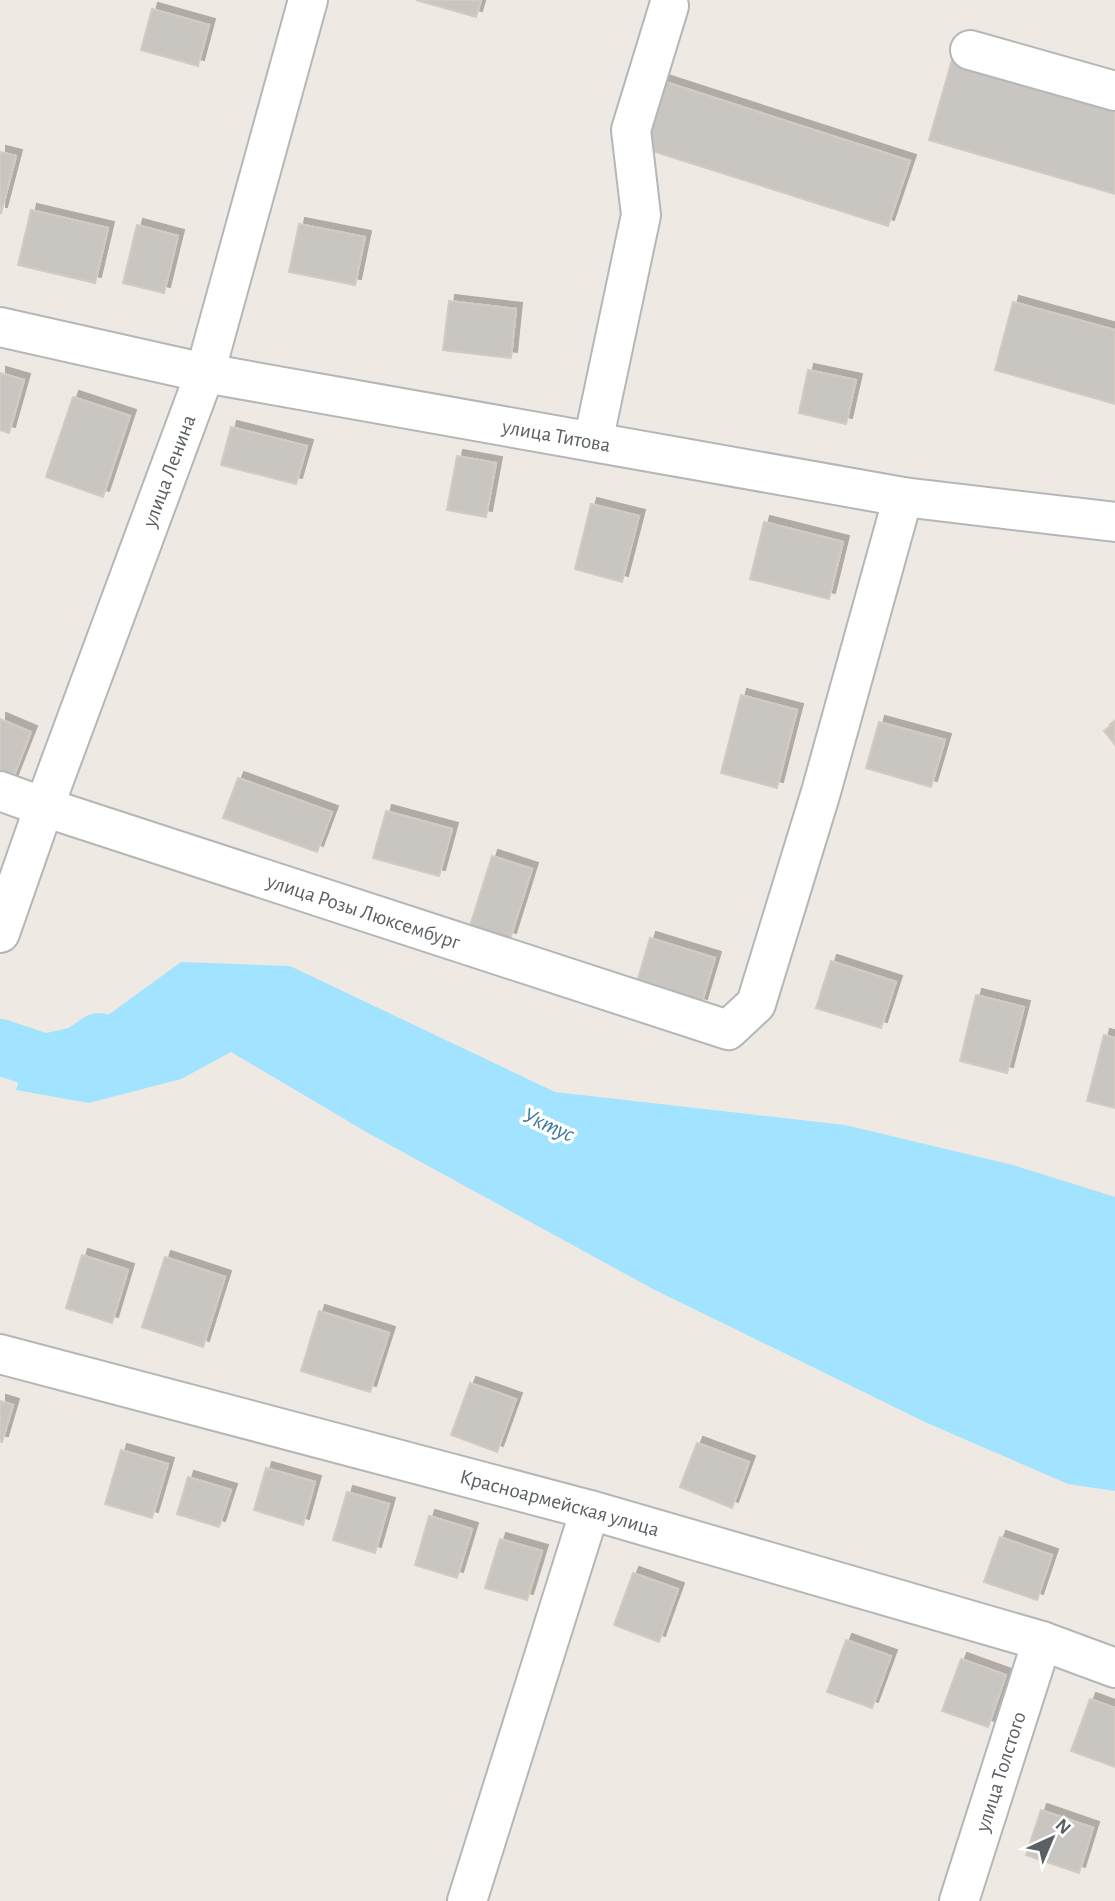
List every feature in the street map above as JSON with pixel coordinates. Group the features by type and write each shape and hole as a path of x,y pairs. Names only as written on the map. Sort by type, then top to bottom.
{"street":[{"name":"улица Ленина","path":"0,933 205,373 308,0"},
{"path":"593,442 641,215 631,130 669,6"},
{"path":"970,50 1115,91"},
{"name":"улица Титова","path":"0,327 205,373 903,497 1115,522"},
{"name":"улица Розы Люксембург","path":"0,791 728,1030 756,1004 821,792 903,497"},
{"name":"Красноармейская улица","path":"0,1354 590,1510 1042,1641 1115,1668"},
{"path":"467,1901 590,1510"},
{"name":"улица Толстого","path":"958,1901 1042,1641"}],"water":[{"path":"181,962 290,966 555,1092 845,1125 1013,1165 1115,1197 1115,1491 1068,1484 927,1423 653,1289 368,1133 231,1052 181,1079 89,1103 16,1090 32,1038 100,1021"}],"building":[{"path":"416,0 481,0 476,17"},
{"path":"152,9 209,25 198,66 141,50"},
{"path":"952,60 1115,106 1115,194 929,140"},
{"path":"659,80 910,161 888,226 637,146"},
{"path":"0,152 16,156 1,213 0,213"},
{"path":"31,210 108,228 95,283 18,265"},
{"path":"299,224 365,237 355,285 289,272"},
{"path":"137,225 178,236 164,293 123,283"},
{"path":"449,301 516,309 511,358 443,350"},
{"path":"1013,302 1115,330 1115,404 995,370"},
{"path":"808,370 856,380 846,424 799,413"},
{"path":"0,373 24,380 9,433 0,430"},
{"path":"73,397 130,416 103,497 46,477"},
{"path":"231,427 307,446 296,484 221,465"},
{"path":"457,456 496,463 486,517 447,510"},
{"path":"591,504 639,516 622,582 575,569"},
{"path":"764,522 843,542 829,599 750,579"},
{"path":"741,695 797,710 777,788 721,773"},
{"path":"0,719 31,732 11,783 0,779"},
{"path":"879,722 945,740 931,787 866,768"},
{"path":"1115,722 1115,745 1104,731"},
{"path":"238,778 332,812 317,852 223,818"},
{"path":"386,811 452,829 439,876 373,858"},
{"path":"492,856 532,869 510,939 470,926"},
{"path":"650,938 715,958 701,1005 636,985"},
{"path":"831,961 896,982 881,1028 816,1008"},
{"path":"976,995 1024,1007 1007,1073 960,1061"},
{"path":"1104,1035 1115,1038 1115,1108 1087,1101"},
{"path":"82,1255 128,1270 112,1323 66,1308"},
{"path":"165,1257 225,1277 203,1347 142,1327"},
{"path":"319,1311 389,1333 370,1392 301,1371"},
{"path":"470,1383 516,1399 497,1452 451,1435"},
{"path":"0,1401 13,1405 2,1442 0,1442"},
{"path":"697,1443 749,1462 732,1508 680,1487"},
{"path":"121,1450 168,1464 152,1518 105,1504"},
{"path":"266,1468 315,1482 303,1525 254,1510"},
{"path":"188,1477 231,1490 219,1527 177,1514"},
{"path":"347,1492 389,1504 375,1553 333,1540"},
{"path":"429,1516 472,1529 457,1578 415,1565"},
{"path":"1000,1537 1052,1555 1037,1600 984,1582"},
{"path":"500,1539 542,1551 527,1600 485,1588"},
{"path":"633,1573 678,1589 659,1642 614,1625"},
{"path":"846,1640 891,1656 872,1708 827,1692"},
{"path":"961,1659 1006,1675 988,1727 942,1711"},
{"path":"1090,1699 1115,1708 1115,1767 1071,1751"},
{"path":"1041,1810 1093,1828 1079,1873 1026,1855"}],"waterway":[{"name":"Уктус","path":"0,1047 45,1062 80,1054 99,1041"}]}
